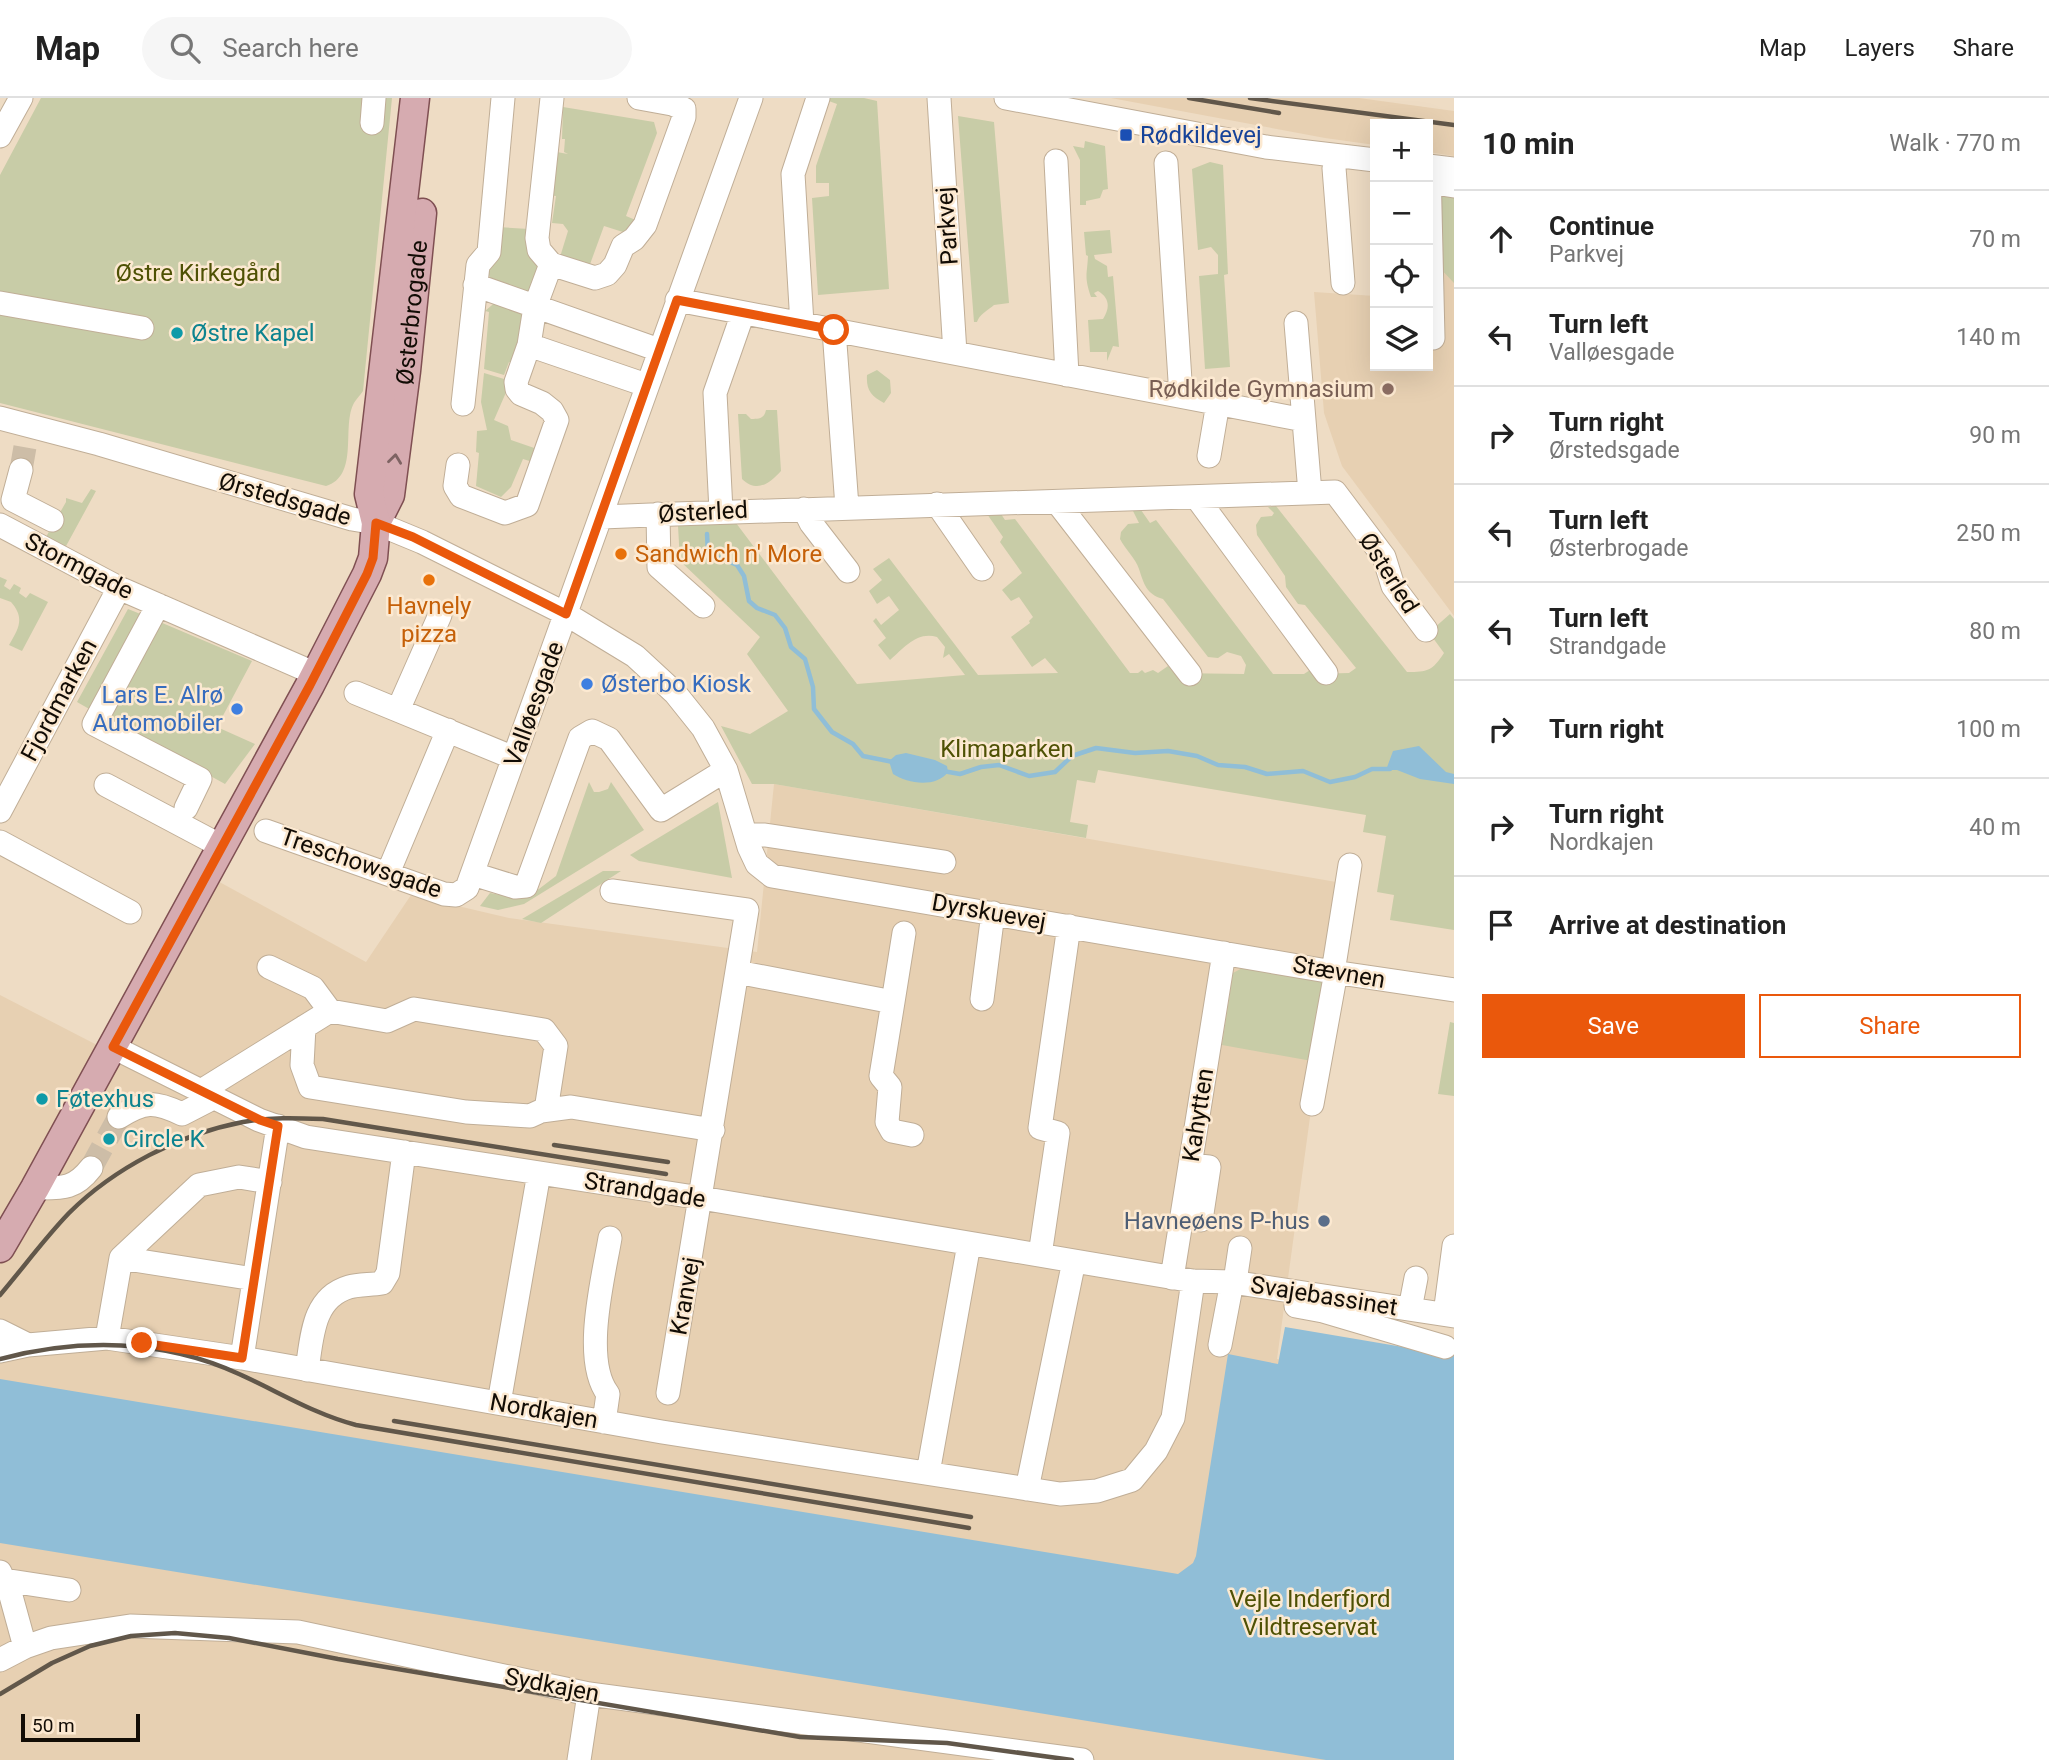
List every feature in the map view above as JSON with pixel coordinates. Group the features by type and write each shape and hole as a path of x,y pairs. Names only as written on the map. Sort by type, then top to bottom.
{"main road":[{"name":"Østerbrogade","path":"0,1248 316,674 373,558 376,523 369,494 415,98"},
{"name":"Østerbrogade","path":"376,523 390,495 406,371 434,98"}],"street":[{"path":"0,136 21,98"},
{"path":"372,123 374,98"},
{"path":"463,404 478,265 489,252 503,98"},
{"path":"552,98 537,238 539,250 551,264 595,278 607,274 615,265 623,246 634,239 645,225 684,117 684,109 639,98"},
{"name":"Valløesgade","path":"457,895 467,888 473,874 751,98"},
{"path":"802,324 793,174 818,98"},
{"name":"Parkvej","path":"939,98 955,353"},
{"path":"1006,98 1266,147 1370,159"},
{"path":"1266,147 1334,168 1370,173"},
{"path":"1056,160 1067,374"},
{"path":"1166,163 1181,396"},
{"path":"1334,168 1343,283"},
{"path":"1433,173 1454,169"},
{"path":"1433,176 1454,186"},
{"path":"1428,182 1432,308"},
{"path":"458,466 456,486 461,496 505,513 527,505 557,420 552,411 542,403 521,394 516,382 528,345 535,307 551,264"},
{"path":"475,285 659,350"},
{"path":"677,300 1304,420"},
{"path":"0,303 142,328"},
{"path":"721,511 715,393 743,313"},
{"path":"1296,323 1310,493"},
{"path":"834,330 847,507"},
{"path":"528,345 646,385"},
{"path":"1209,456 1218,403"},
{"name":"Ørstedsgade","path":"0,418 25,448 99,444 352,519 376,523 413,537 566,614 635,656 675,693 703,728 726,770 757,864"},
{"path":"25,448 13,500 52,520"},
{"name":"Østerled","path":"602,516 1335,492 1384,557 1393,586 1426,630"},
{"path":"1197,498 1326,673"},
{"path":"1057,502 1190,674"},
{"path":"937,504 982,569"},
{"path":"804,509 811,523 848,571"},
{"path":"658,514 659,567 703,606"},
{"name":"Stormgade","path":"0,525 119,588 316,674"},
{"name":"Fjordmarken","path":"0,811 119,588"},
{"name":"Stormgade","path":"158,605 94,724 200,779 186,808"},
{"path":"398,710 440,615"},
{"path":"356,693 514,758"},
{"path":"388,873 448,730"},
{"path":"473,874 515,887 526,886 580,738 592,730 609,739 662,810 726,770"},
{"path":"106,785 221,846"},
{"name":"Treschowsgade","path":"266,831 444,894 457,895"},
{"path":"746,835 765,835 944,862"},
{"path":"0,842 130,912"},
{"name":"Dyrskuevej","path":"757,864 772,876 1224,953"},
{"path":"1312,1104 1350,865"},
{"name":"Kranvej","path":"612,891 747,910 668,1393"},
{"path":"982,999 993,913"},
{"path":"1040,1255 1058,1133 1040,1128 1069,926"},
{"path":"904,933 881,1076 890,1087 887,1122 892,1131 912,1135"},
{"name":"Stævnen","path":"1224,953 1454,990"},
{"name":"Kahytten","path":"1060,1494 1097,1491 1132,1480 1156,1451 1173,1418 1190,1165 1224,953"},
{"path":"269,967 313,988 330,1011"},
{"path":"737,972 893,1002"},
{"path":"119,1117 140,1104 165,1106 182,1114 330,1011 387,1021 414,1009 544,1030 556,1046 546,1110"},
{"path":"304,1027 302,1065 310,1087 466,1112 530,1116 546,1110 571,1107 713,1130"},
{"name":"Strandgade","path":"113,1047 208,1094 306,1136 701,1198 1183,1279"},
{"path":"242,1358 278,1126"},
{"path":"307,1370 313,1327 319,1310 341,1291 350,1287 382,1283 388,1273 404,1152"},
{"path":"1190,1165 1209,1167 1200,1220"},
{"path":"35,1188 65,1188 81,1181 92,1168"},
{"path":"499,1403 539,1173"},
{"path":"107,1338 121,1258 199,1185 239,1177 270,1182"},
{"path":"604,1422 608,1394 598,1378 596,1328 610,1238"},
{"path":"928,1473 969,1244"},
{"path":"1450,1315 1454,1246"},
{"path":"1220,1345 1240,1248"},
{"path":"121,1258 254,1279"},
{"path":"1027,1489 1074,1261"},
{"path":"1410,1309 1416,1278"},
{"name":"Svajebassinet","path":"1183,1279 1292,1291 1450,1315"},
{"path":"1292,1291 1291,1300 1296,1307 1336,1315 1445,1347"},
{"path":"0,1331 28,1345"},
{"name":"Nordkajen","path":"0,1351 28,1345 107,1338 242,1358 604,1422 1060,1494"},
{"path":"2,1576 69,1590"},
{"path":"2,1576 11,1596 25,1647"},
{"name":"Sydkajen","path":"0,1660 51,1638 130,1626 298,1632 589,1694 1082,1760"},
{"path":"579,1760 589,1694"}],"shaded area":[{"path":"1111,98 1359,98 1454,111 1454,156 1433,153 1433,119 1370,119 1370,144"},
{"name":"Rødkilde Gymnasium","path":"1433,182 1454,183 1454,616 1342,466 1324,413 1314,292 1370,296 1370,371 1433,371"},
{"path":"774,784 1342,883 1277,1359 1424,1388 1454,1760 0,1760 0,1245 214,879 366,962 411,895 509,918 757,952"},
{"path":"0,995 97,1045 0,1223"}],"green space":[{"name":"Østre Kirkegård","path":"41,98 392,98 363,391 353,405 350,415 346,462 336,481 326,486 0,403 0,175"},
{"path":"864,98 877,101 889,289 818,295 812,198 829,196 829,183 816,183 816,166 837,104 826,100"},
{"path":"563,107 654,122 657,133 626,216 638,221 626,233 604,226 589,267 560,257 568,231 563,224 552,223 556,196 547,195 551,151 568,154 564,152 565,139 562,139"},
{"path":"958,116 994,122 1009,303 994,305 977,322 974,322"},
{"path":"1085,141 1105,146 1108,189 1103,190 1100,198 1080,205 1080,160 1073,146 1084,148"},
{"path":"1210,162 1223,165 1228,274 1224,275 1230,367 1205,369 1199,276 1218,274 1218,255 1211,247 1198,250 1192,169"},
{"path":"1438,195 1454,197 1454,283 1438,266"},
{"path":"498,227 529,229 540,270 530,293 491,282 488,271"},
{"path":"1110,230 1112,253 1094,255 1095,259 1107,266 1108,277 1113,276 1119,347 1113,346 1107,361 1107,352 1090,352 1088,320 1103,319 1108,304 1098,291 1094,293 1097,297 1091,297 1087,280 1088,256 1084,232"},
{"path":"498,300 525,312 517,364 509,362 504,375 484,369 489,312 485,311"},
{"path":"877,370 890,380 891,393 884,403 873,395 867,385 867,375"},
{"path":"484,373 511,381 494,420 508,426 511,440 540,450 536,463 523,459 511,487 501,497 476,486 479,453 476,452 477,431 487,430 481,402"},
{"path":"766,410 777,410 781,471 772,480 758,486 742,479 738,414 746,414 751,419 756,419 762,417"},
{"path":"91,489 96,491 65,548 46,537 66,498 82,503"},
{"name":"Klimaparken","path":"1276,506 1407,672 1425,671 1436,664 1444,653 1433,638 1433,629 1450,614 1454,619 1454,930 1390,920 1394,895 1377,892 1386,836 1363,832 1366,815 1098,770 1095,783 1077,780 1070,822 1088,825 1086,838 774,784 752,784 721,726 750,734 788,711 747,654 760,637 680,561 678,526 736,523 857,684 965,675 949,654 943,658 945,647 937,637 917,638 890,660 878,645 886,638 873,621 876,618 881,625 899,610 889,596 877,604 869,591 882,580 873,569 889,558 978,675 1058,673 1045,658 1032,667 1011,637 1030,623 1033,617 1019,597 1011,601 1002,590 1022,573 1000,542 1003,537 987,514 1001,514 1005,520 1015,519 1130,673 1153,670 1158,673 1168,666 1174,673 1244,674 1246,665 1241,656 1227,652 1218,658 1208,657 1163,599 1146,588 1138,565 1120,539 1121,532 1128,524 1139,523 1133,511 1141,510 1150,523 1156,520 1273,674 1304,674 1310,670 1313,674 1349,673 1356,668 1305,605 1298,604 1286,587 1285,576 1257,535 1256,525 1261,517 1272,516 1274,513 1268,507"},
{"path":"0,577 7,580 4,586 10,590 14,584 21,588 19,593 26,598 30,593 48,602 22,651 9,645 18,628 19,618 11,602 0,598"},
{"path":"128,609 143,615 91,710 77,702"},
{"path":"160,622 252,661 217,727 255,744 225,784 107,719"},
{"path":"589,782 594,792 599,792 608,789 611,782 644,830 524,904 498,910 480,906 490,893 521,899 531,895 556,876"},
{"path":"718,802 732,878 639,861 630,855"},
{"path":"603,871 621,871 541,923 522,919"},
{"path":"1246,966 1326,978 1312,1061 1222,1045 1233,973"},
{"path":"1450,1022 1454,1023 1454,1096 1438,1094"}],"water":[{"path":"1419,746 1446,772 1454,774 1454,784 1420,779 1397,770 1386,770 1393,751"},
{"path":"906,753 935,760 947,766 948,772 936,780 922,783 899,777 893,774 889,761 896,755"},
{"name":"Vejle Inderfjord Vildtreservat","path":"1285,1327 1409,1348 1444,1358 1454,1345 1454,1760 1326,1760 0,1543 0,1379 1178,1574 1193,1563 1196,1556 1228,1354 1278,1364"}],"waterway":[{"path":"707,534 708,553 737,565 744,576 749,601 757,608 775,615 785,628 791,647 805,659 813,687 814,709 832,732 853,744 863,756 893,762"},
{"path":"943,771 960,774 999,765 1029,776 1055,772 1072,756 1096,748 1135,753 1168,751 1197,756 1218,765 1245,767 1267,774 1303,771 1330,782 1355,777 1372,769 1390,769"}],"tunnel":[{"path":"21,470 25,447"},
{"path":"91,1168 119,1117"}],"railway":[{"path":"1189,98 1279,113"},
{"path":"1250,98 1454,125"},
{"path":"0,1295 69,1213 106,1181 172,1144 243,1122 293,1118 323,1119 666,1174"},
{"path":"554,1145 668,1162"},
{"path":"0,1359 30,1352 91,1345 151,1348 210,1362 311,1409 356,1425 969,1528"},
{"path":"394,1421 971,1517"},
{"path":"0,1694 52,1663 90,1646 131,1636 175,1633 229,1638 800,1737 947,1743 1072,1760"}],"place":[{"name":"Rødkildevej","path":"1126,135"},
{"name":"Østre Kapel","path":"177,333"},
{"name":"Rødkilde Gymnasium","path":"1388,389"},
{"name":"Sandwich n' More","path":"621,554"},
{"name":"Havnely pizza","path":"429,580"},
{"name":"Østerbo Kiosk","path":"587,684"},
{"name":"Lars E. Alrø Automobiler","path":"237,709"},
{"name":"Føtexhus","path":"42,1099"},
{"name":"Circle K","path":"109,1139"},
{"name":"Havneøens P-hus","path":"1324,1221"}],"route":[{"path":"142,1343 242,1358 278,1126 260,1120 113,1047 310,685 367,574 373,558 376,523 413,537 566,614 677,300 834,330"}]}
